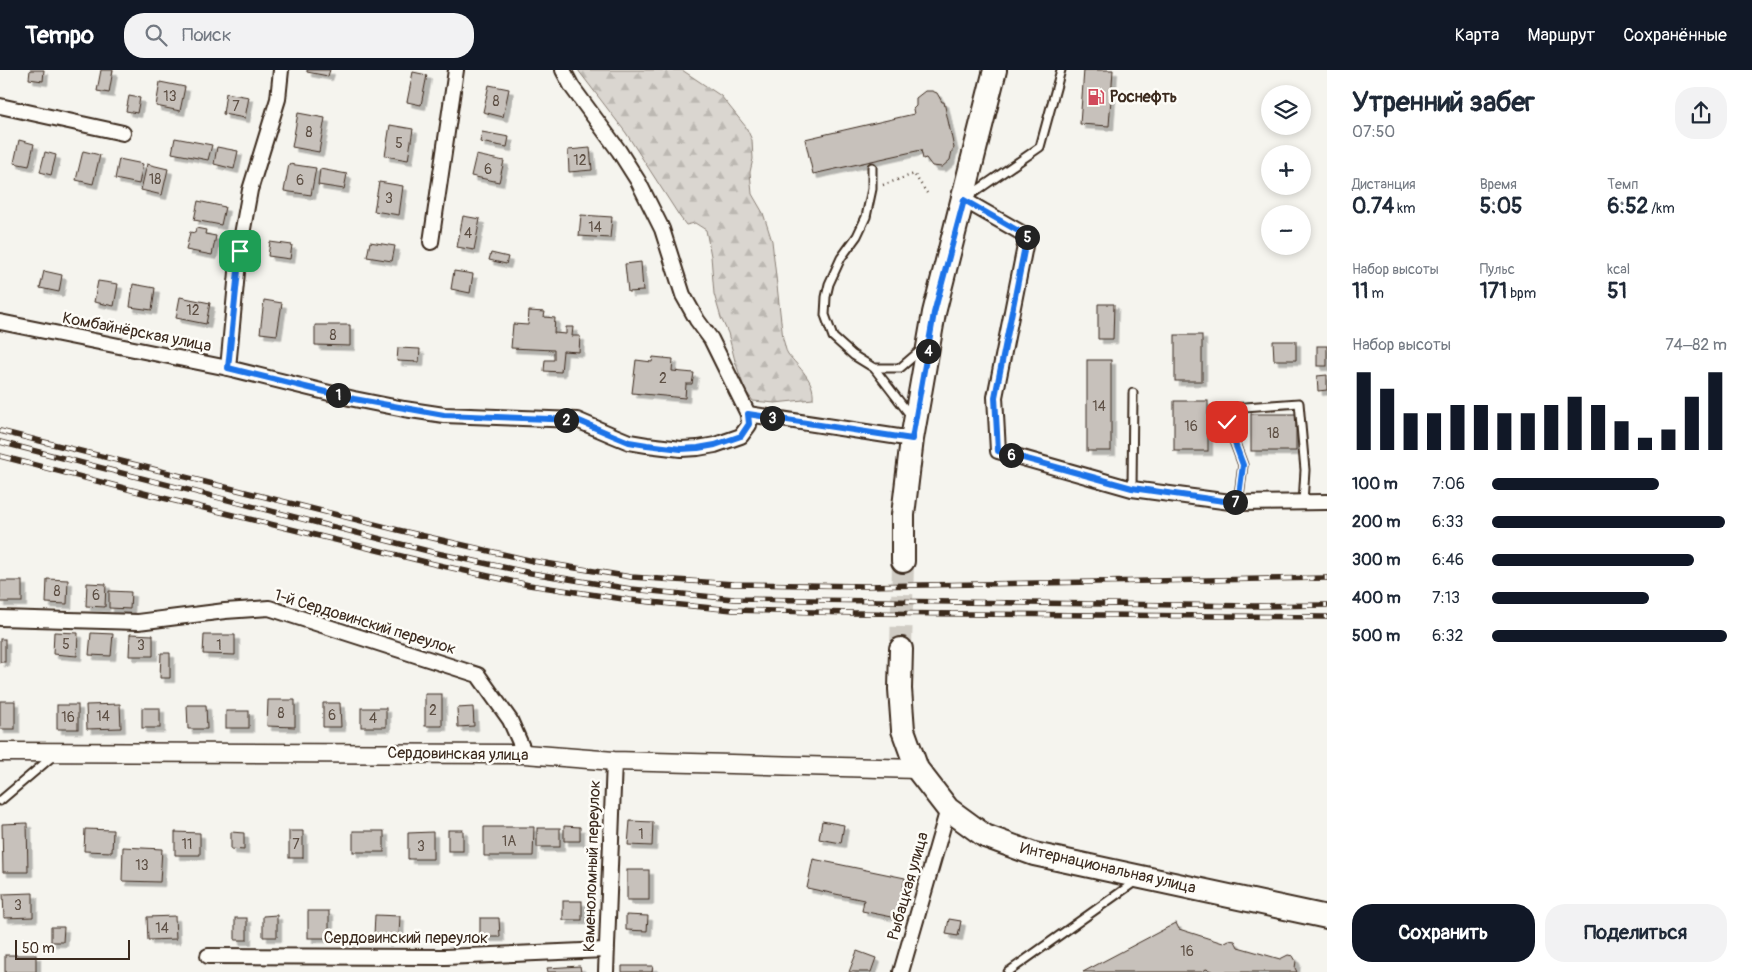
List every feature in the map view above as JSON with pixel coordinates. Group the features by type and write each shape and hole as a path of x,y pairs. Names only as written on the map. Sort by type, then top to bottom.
{"main road":[{"path":"903,561 903,515 913,430 934,313 996,70"},
{"name":"Интернациональная улица","path":"901,649 900,689 903,730 917,769 948,809 984,836 1034,854 1327,917"}],"street":[{"path":"228,368 240,251 250,190 278,99 281,70"},
{"path":"430,242 456,70"},
{"path":"563,70 572,87 610,137 638,181 662,229 683,295 697,320 711,339 748,414 913,430"},
{"path":"0,106 123,133"},
{"path":"964,200 1027,236 995,397 998,451 1132,488 1238,503 1327,502"},
{"name":"Комбайнёрская улица","path":"0,322 228,368 354,399 444,415 577,420 629,442 681,449 715,445 741,436 749,424 748,414"},
{"name":"1-й Сердовинский переулок","path":"0,618 138,622 225,611 268,608 478,675 510,720 525,754"},
{"name":"Сердовинская улица","path":"0,752 525,754 614,761 917,769"},
{"name":"Каменоломный переулок","path":"606,972 605,950 614,761"},
{"name":"Рыбацкая улица","path":"901,972 948,809"},
{"name":"Сердовинский переулок","path":"208,956 445,957 605,950"}],"lane":[{"path":"964,200 1040,147 1060,70"},
{"path":"872,167 872,189 866,217 857,236 841,258 830,284 826,297 825,315 833,337 852,355 874,368 913,430"},
{"path":"874,368 900,368 929,343"},
{"path":"1132,488 1133,393"},
{"path":"1238,503 1243,465 1227,422 1232,408 1299,403 1305,470 1303,503"},
{"path":"0,801 58,752"},
{"path":"1008,972 1142,877"}],"path":[{"path":"872,189 914,174 927,193"}],"green space":[{"path":"578,70 682,70 721,96 746,127 752,140 753,159 750,172 752,194 763,213 772,241 783,339 786,351 809,380 813,399 775,403 753,401 745,390 714,294 711,256 706,230 695,223 686,225 626,133"}],"building":[{"path":"30,70 44,70 43,81 29,79"},
{"path":"101,70 113,70 109,93 97,91"},
{"path":"307,70 330,70 328,76 307,72"},
{"name":"Роснефть","path":"1084,70 1113,70 1109,126 1080,124"},
{"path":"413,72 427,75 421,105 407,102"},
{"path":"160,82 185,87 180,111 156,106"},
{"path":"489,85 509,89 503,117 483,112"},
{"path":"925,91 937,93 942,102 944,102 954,148 950,160 942,167 932,166 926,158 923,159 921,150 813,174 805,139 914,114 913,109 916,106 916,98"},
{"path":"226,93 249,97 245,118 223,114"},
{"path":"129,96 140,98 137,113 126,111"},
{"path":"298,113 325,118 319,152 292,147"},
{"path":"390,125 413,129 408,160 385,156"},
{"path":"482,132 509,137 507,147 480,142"},
{"path":"175,138 212,145 208,160 172,153"},
{"path":"19,140 34,144 29,166 14,163"},
{"path":"217,147 238,151 234,169 214,164"},
{"path":"590,148 592,170 569,172 568,150"},
{"path":"83,151 100,155 93,184 76,180"},
{"path":"45,152 56,155 51,175 40,172"},
{"path":"476,155 504,161 499,182 471,176"},
{"path":"119,159 143,164 139,184 115,179"},
{"path":"147,164 168,169 162,195 141,190"},
{"path":"289,164 316,168 311,195 284,191"},
{"path":"320,169 347,174 344,189 318,185"},
{"path":"379,182 403,186 399,215 374,211"},
{"path":"198,201 225,207 221,225 194,220"},
{"path":"581,215 612,217 610,238 579,236"},
{"path":"463,216 480,219 474,250 457,247"},
{"path":"196,228 206,230 205,234 216,236 212,255 186,250 190,232 195,233"},
{"path":"270,242 292,245 290,259 268,256"},
{"path":"370,242 395,246 392,261 367,257"},
{"path":"491,253 508,257 506,264 489,260"},
{"path":"641,262 643,291 628,292 625,264"},
{"path":"44,271 62,275 59,292 40,288"},
{"path":"454,271 473,274 470,293 451,289"},
{"path":"98,281 118,284 114,306 94,302"},
{"path":"133,284 155,288 152,310 130,307"},
{"path":"180,297 210,303 206,324 176,318"},
{"path":"264,300 282,303 277,335 260,333"},
{"path":"1098,304 1114,304 1113,339 1098,339"},
{"path":"529,311 545,312 544,317 555,318 554,333 566,334 566,327 573,327 572,336 580,336 579,352 563,351 561,372 544,371 545,360 554,360 554,350 511,348 513,324 528,325"},
{"path":"315,325 350,325 350,346 315,345"},
{"path":"1175,335 1202,335 1202,381 1175,381"},
{"path":"1273,341 1296,341 1296,360 1274,360"},
{"path":"1317,346 1327,346 1327,366 1317,366"},
{"path":"398,348 420,349 419,362 397,361"},
{"path":"653,357 673,359 672,371 694,373 692,384 686,384 685,398 632,393 636,360 652,362"},
{"path":"1087,360 1111,360 1111,451 1087,451"},
{"path":"1327,375 1327,390 1318,391 1317,376"},
{"path":"1174,401 1208,401 1208,451 1174,451"},
{"path":"1251,414 1296,414 1296,451 1251,451"},
{"path":"47,579 68,580 67,604 46,603"},
{"path":"0,581 22,581 22,602 0,602"},
{"path":"87,583 106,584 105,607 86,606"},
{"path":"109,591 131,592 130,609 109,608"},
{"path":"54,632 78,633 77,656 53,654"},
{"path":"91,633 113,634 111,656 89,655"},
{"path":"130,634 153,635 153,656 129,656"},
{"path":"204,635 235,635 235,655 203,654"},
{"path":"0,639 5,639 5,662 0,662"},
{"path":"161,653 170,653 170,678 160,678"},
{"path":"425,694 442,694 442,726 425,726"},
{"path":"268,700 295,700 295,727 267,726"},
{"path":"0,701 15,701 15,729 0,729"},
{"path":"323,703 340,703 341,727 323,727"},
{"path":"120,704 121,728 87,729 86,705"},
{"path":"57,705 78,705 78,729 57,729"},
{"path":"187,705 206,705 207,729 188,729"},
{"path":"473,707 474,726 458,727 457,708"},
{"path":"142,708 160,708 160,728 142,728"},
{"path":"361,708 386,708 386,727 361,727"},
{"path":"226,711 249,711 249,728 226,728"},
{"path":"630,821 653,822 652,846 628,845"},
{"path":"822,821 844,825 841,843 819,839"},
{"path":"27,823 28,872 3,872 2,824"},
{"path":"564,826 580,827 580,841 564,841"},
{"path":"484,827 534,827 533,856 484,856"},
{"path":"537,828 560,828 560,847 537,847"},
{"path":"85,829 113,830 112,852 84,851"},
{"path":"448,830 463,830 463,851 448,851"},
{"path":"289,831 303,831 303,858 289,858"},
{"path":"353,831 384,831 384,852 353,852"},
{"path":"175,832 200,833 200,855 175,855"},
{"path":"231,832 244,833 244,850 231,849"},
{"path":"433,832 433,859 408,859 408,833"},
{"path":"123,847 162,849 160,882 122,881"},
{"path":"813,859 905,878 897,918 862,911 864,900 807,888"},
{"path":"627,870 649,870 649,900 627,900"},
{"path":"33,893 33,917 4,918 3,894"},
{"path":"563,901 582,901 582,920 563,920"},
{"path":"308,911 329,911 329,938 308,938"},
{"path":"277,915 277,937 263,937 263,916"},
{"path":"375,915 400,916 399,935 374,935"},
{"path":"626,915 648,916 647,931 626,930"},
{"path":"175,916 176,939 148,940 147,917"},
{"path":"235,918 247,918 247,940 235,940"},
{"path":"480,918 499,918 500,937 480,937"},
{"path":"949,919 961,921 958,936 946,934"},
{"path":"1176,923 1179,929 1223,943 1229,940 1235,941 1238,947 1280,959 1288,955 1293,956 1296,961 1295,968 1297,972 1215,972 1206,969 1202,972 1083,972"},
{"path":"51,927 64,927 63,942 51,942"},
{"path":"857,951 876,958 871,972 849,972"},
{"path":"5,955 36,955 36,972 5,972"},
{"path":"580,966 581,972 548,972 547,968"},
{"path":"622,966 653,966 652,972 622,972"}],"tunnel":[{"path":"901,649 903,561"}],"railway":[{"path":"0,431 398,530 533,561 631,577 734,584 865,586 1327,578"},
{"path":"0,442 432,552 531,573 631,589 734,599 1255,606 1327,605"},
{"path":"0,456 434,564 529,585 630,600 733,610 852,613 1327,617"}],"place":[{"name":"Роснефть","path":"1096,97"}],"route":[{"path":"240,251 228,368 354,399 444,415 577,420 629,442 681,449 715,445 741,436 749,424 748,414 912,439 934,313 964,200 1027,236 995,397 998,451 1132,488 1238,503 1243,465 1227,422"}]}
